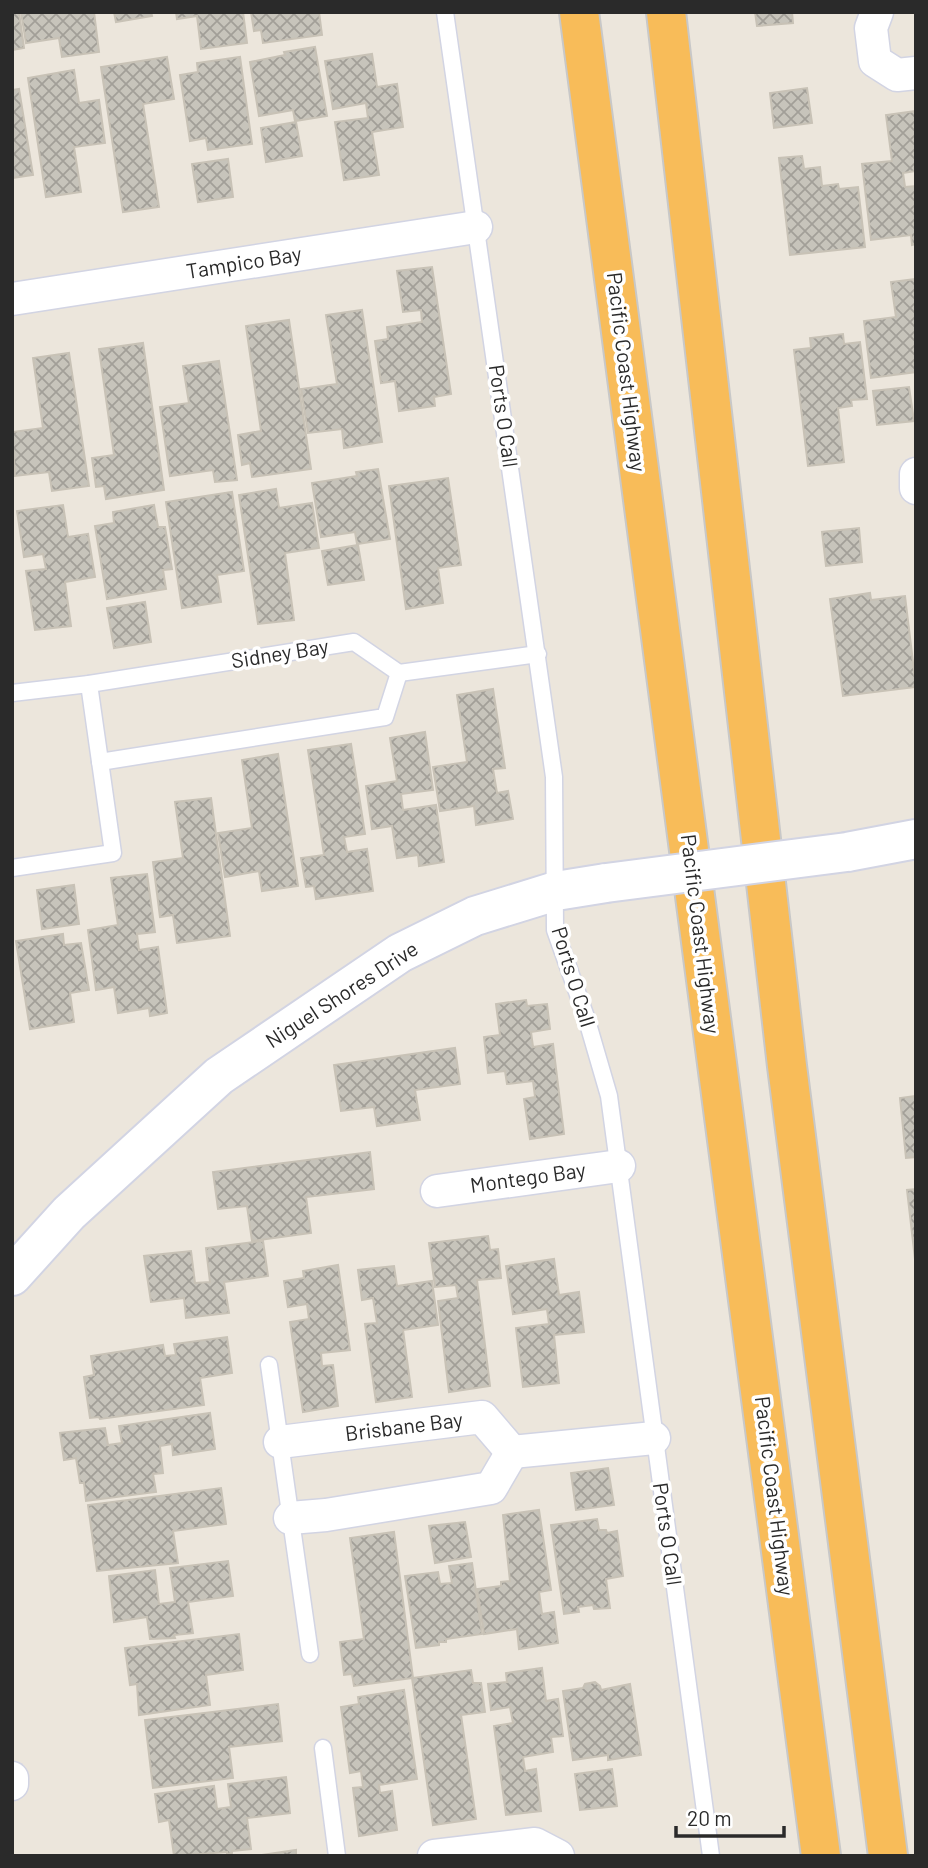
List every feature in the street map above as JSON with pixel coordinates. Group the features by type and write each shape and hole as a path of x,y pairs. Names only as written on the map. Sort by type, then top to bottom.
{"highway":[{"name":"Pacific Coast Highway","path":"579,12 821,1856"},
{"path":"666,12 787,1066 888,1856"}],"street":[{"path":"877,12 871,28 876,61 897,75 916,73"},
{"name":"Tampico Bay","path":"12,299 476,227"},
{"path":"916,474 916,488"},
{"name":"Niguel Shores Drive","path":"12,1276 69,1213 219,1076 400,953 475,916 556,891 846,852 916,839"},
{"name":"Montego Bay","path":"437,1191 619,1166"},
{"name":"Brisbane Bay","path":"280,1442 482,1418 512,1452"},
{"path":"290,1518 326,1515 491,1488 512,1452 654,1438"},
{"path":"12,1778 12,1784"},
{"path":"434,1856 535,1844 558,1856"}],"lane":[{"name":"Ports O Call","path":"445,12 554,777 555,930 586,1017 609,1096 711,1856"},
{"name":"Sidney Bay","path":"12,693 89,684 354,642 399,673"},
{"path":"100,762 385,717 399,673 538,654"},
{"path":"12,867 113,853 89,684"},
{"path":"269,1365 310,1654"},
{"path":"323,1748 337,1856"}],"building":[{"path":"12,12 19,12 24,48 12,50"},
{"path":"21,12 94,12 99,52 62,57 59,38 26,43"},
{"path":"114,12 151,12 152,16 116,22"},
{"path":"176,12 243,12 247,43 201,49 197,16 177,19"},
{"path":"251,12 319,12 322,35 263,43 261,30 254,31"},
{"path":"755,12 792,12 793,23 757,26"},
{"path":"315,47 327,116 295,121 293,110 259,116 250,62"},
{"path":"372,54 377,87 397,84 403,127 372,132 379,175 344,180 335,122 368,118 366,103 333,109 325,61"},
{"path":"167,57 174,99 143,104 159,207 123,212 101,67"},
{"path":"240,57 252,144 208,150 206,138 190,141 180,75 198,72 197,63"},
{"path":"74,70 79,103 99,100 105,143 74,147 81,192 46,197 28,78"},
{"path":"807,88 812,123 774,128 770,93"},
{"path":"19,89 33,175 12,178 12,90"},
{"path":"916,111 916,171 903,173 905,187 916,186 916,244 912,245 911,235 871,240 862,164 892,161 886,115"},
{"path":"296,122 302,156 266,162 261,128"},
{"path":"802,156 804,169 820,167 822,186 838,184 839,189 858,187 865,247 790,255 779,158"},
{"path":"228,159 233,197 198,202 192,164"},
{"path":"432,267 451,394 434,397 435,406 399,411 395,381 381,383 375,341 388,339 387,327 422,322 421,310 403,312 397,271"},
{"path":"916,279 916,372 871,378 864,321 896,317 891,282"},
{"path":"362,310 382,442 344,448 342,429 308,433 301,389 337,384 326,315"},
{"path":"289,320 311,469 252,477 250,463 242,465 238,435 261,431 246,326"},
{"path":"843,334 844,344 860,342 867,399 851,400 852,406 838,408 844,462 808,466 794,350 811,348 810,338"},
{"path":"143,343 164,490 106,499 104,486 96,487 92,458 114,455 99,349"},
{"path":"69,353 89,486 52,491 49,472 15,476 12,432 43,428 33,358"},
{"path":"219,361 237,480 215,482 213,470 170,476 160,407 189,403 183,366"},
{"path":"909,387 914,421 877,425 873,391"},
{"path":"378,469 390,539 357,544 355,532 321,537 312,483 357,476 356,472"},
{"path":"448,478 461,565 438,568 443,603 406,609 389,486"},
{"path":"276,489 279,508 312,503 319,548 285,553 294,620 258,624 239,495"},
{"path":"232,492 244,571 217,575 221,602 182,608 166,502"},
{"path":"63,505 68,537 88,534 95,577 65,582 71,626 35,630 26,571 46,569 43,554 24,557 17,511"},
{"path":"154,505 158,527 165,527 172,569 163,570 166,589 107,599 95,526 114,523 113,512"},
{"path":"859,528 862,562 826,566 822,532"},
{"path":"358,545 364,580 328,585 322,551"},
{"path":"870,593 871,600 905,596 916,687 843,696 830,599"},
{"path":"145,602 151,642 114,648 107,608"},
{"path":"493,689 505,768 493,769 497,793 508,791 513,819 476,825 474,806 440,811 433,767 467,762 457,695"},
{"path":"425,732 433,790 401,794 403,810 436,805 444,862 419,866 418,855 397,858 392,826 372,829 366,786 397,781 390,738"},
{"path":"351,744 365,834 344,837 347,852 367,849 373,891 316,899 314,886 306,887 301,858 324,855 308,750"},
{"path":"278,754 298,886 262,891 259,871 225,877 218,833 252,828 242,760"},
{"path":"211,798 230,936 177,943 173,915 160,917 153,862 183,858 175,802"},
{"path":"147,874 155,932 137,934 139,950 158,947 167,1013 150,1016 149,1008 118,1013 114,987 96,990 88,930 118,925 111,878"},
{"path":"74,885 79,924 42,929 37,890"},
{"path":"63,934 64,945 81,943 89,990 70,993 74,1022 30,1029 16,941"},
{"path":"526,1000 527,1006 547,1004 550,1029 531,1032 533,1047 553,1044 564,1134 530,1139 524,1099 535,1097 533,1081 507,1084 505,1071 488,1073 484,1037 500,1035 496,1004"},
{"path":"455,1048 460,1084 415,1090 420,1120 377,1126 374,1107 341,1111 334,1065"},
{"path":"916,1096 916,1157 906,1158 900,1098"},
{"path":"370,1152 374,1189 306,1197 311,1233 252,1241 247,1206 218,1209 213,1172"},
{"path":"916,1189 916,1268 907,1190"},
{"path":"488,1236 490,1250 498,1249 501,1278 477,1280 490,1386 449,1392 438,1301 458,1298 456,1285 435,1287 429,1243"},
{"path":"263,1241 268,1276 224,1282 229,1313 186,1318 184,1298 151,1302 144,1256 191,1251 195,1283 210,1282 206,1248"},
{"path":"554,1259 559,1295 579,1292 584,1332 554,1335 559,1383 523,1387 516,1328 549,1324 547,1309 513,1314 506,1266"},
{"path":"338,1265 350,1350 321,1353 322,1366 333,1365 338,1406 303,1412 290,1322 309,1319 307,1304 288,1307 284,1281 304,1278 303,1271"},
{"path":"394,1266 397,1286 432,1281 438,1325 403,1330 412,1397 376,1402 365,1324 377,1323 373,1298 362,1300 358,1270"},
{"path":"227,1337 232,1373 200,1378 204,1405 100,1419 90,1418 84,1377 94,1375 91,1356 163,1345 165,1356 176,1355 174,1344"},
{"path":"210,1413 215,1449 173,1455 172,1444 160,1446 163,1473 153,1474 156,1492 86,1501 84,1483 80,1483 76,1458 64,1460 60,1433 105,1428 108,1445 122,1443 119,1426"},
{"path":"608,1468 614,1505 576,1510 571,1473"},
{"path":"221,1488 226,1524 173,1531 178,1563 97,1571 88,1505"},
{"path":"539,1510 551,1590 539,1592 542,1614 554,1612 558,1643 519,1649 517,1629 484,1634 477,1589 501,1586 501,1582 510,1581 503,1515"},
{"path":"597,1519 599,1530 606,1530 607,1533 617,1531 623,1576 606,1579 610,1608 594,1609 593,1605 578,1607 579,1612 564,1614 551,1525"},
{"path":"465,1522 471,1557 435,1563 429,1526"},
{"path":"394,1532 413,1678 354,1686 352,1674 344,1675 340,1642 364,1639 350,1538"},
{"path":"228,1561 233,1596 188,1602 193,1633 174,1635 175,1638 150,1639 147,1617 114,1622 109,1576 155,1570 159,1604 175,1602 170,1568"},
{"path":"472,1563 482,1634 446,1639 446,1642 439,1642 439,1645 416,1648 405,1576 438,1572 440,1584 452,1583 449,1566"},
{"path":"239,1634 243,1670 206,1675 210,1705 139,1715 137,1684 130,1685 125,1648"},
{"path":"542,1668 546,1701 558,1699 563,1736 551,1737 553,1752 523,1757 525,1771 536,1769 541,1811 506,1815 494,1726 513,1723 510,1707 491,1710 488,1684 507,1682 506,1673"},
{"path":"471,1670 473,1683 481,1683 485,1712 461,1715 476,1819 433,1825 412,1678"},
{"path":"595,1682 601,1690 630,1684 641,1755 608,1760 608,1755 573,1760 563,1691 583,1688 585,1684"},
{"path":"404,1690 417,1779 379,1785 380,1793 392,1791 397,1830 359,1836 353,1788 363,1787 361,1771 350,1773 341,1707 359,1704 358,1697"},
{"path":"278,1704 282,1741 229,1747 233,1778 153,1788 145,1720"},
{"path":"612,1769 617,1806 580,1810 575,1774"},
{"path":"286,1777 290,1813 247,1818 251,1849 227,1854 174,1856 169,1820 159,1822 155,1794 214,1786 217,1809 231,1807 228,1784"},
{"path":"296,1850 296,1856 255,1856"}]}
